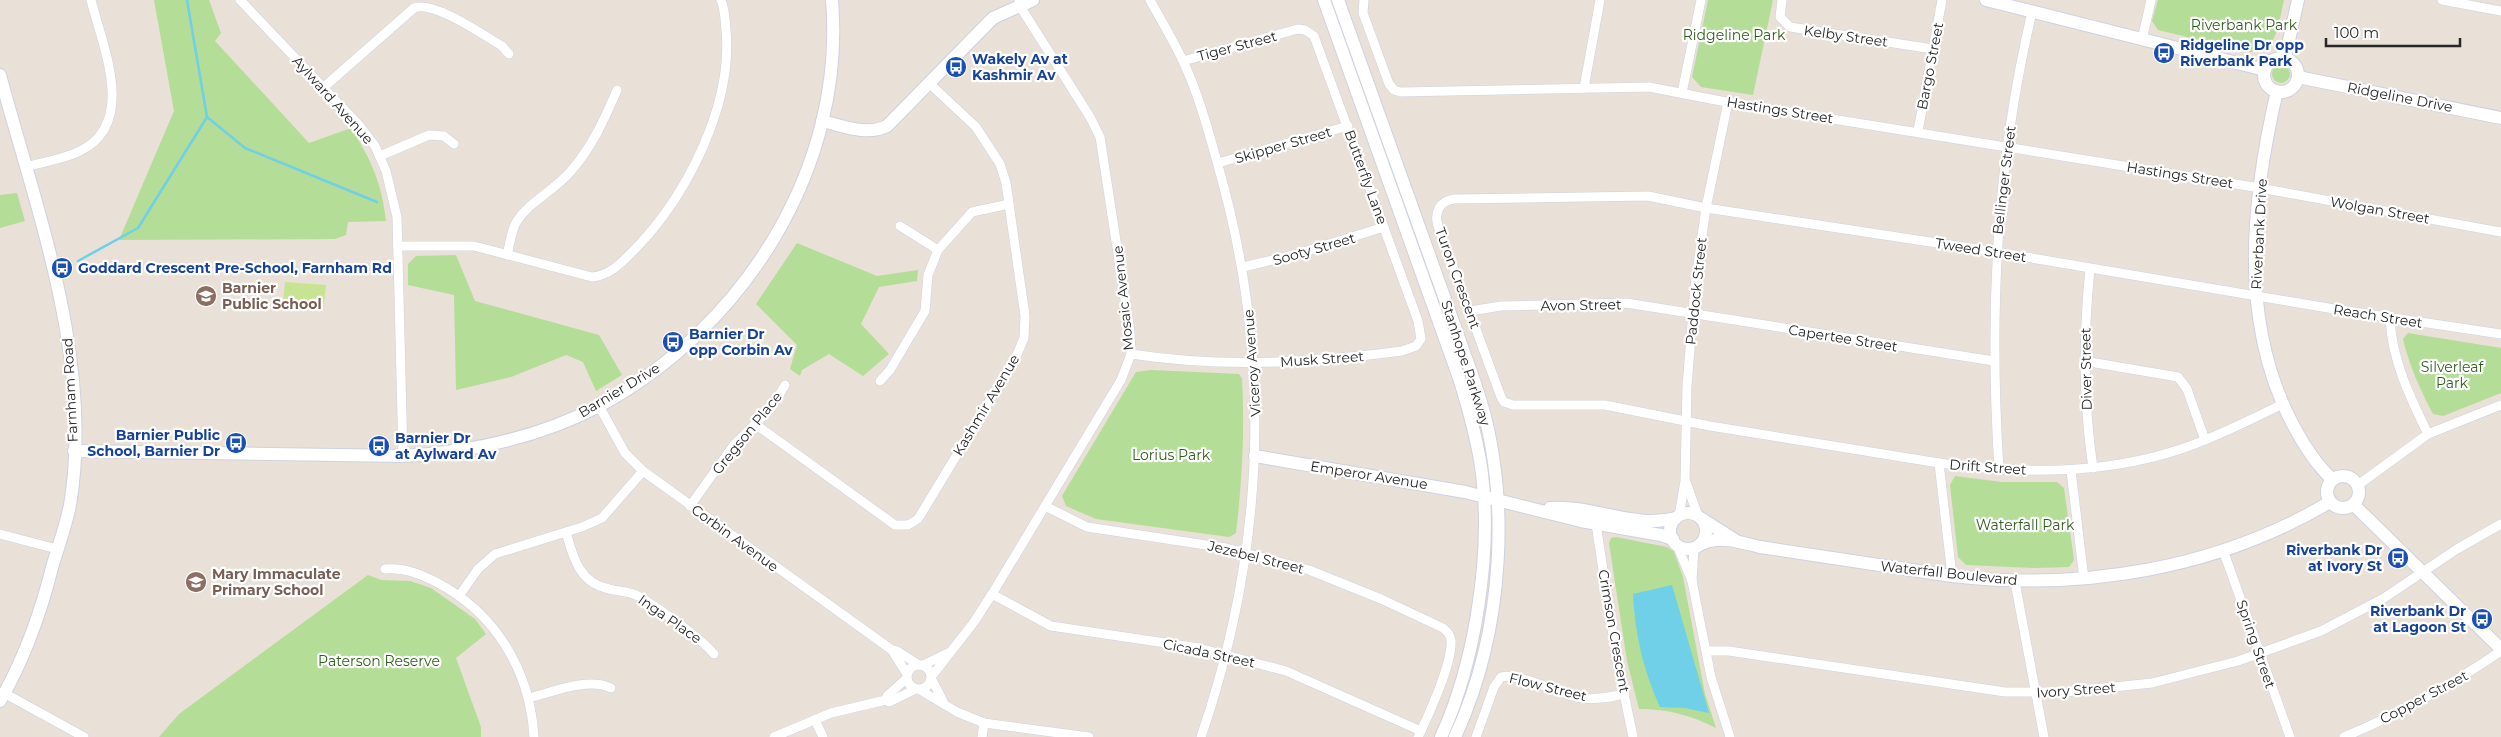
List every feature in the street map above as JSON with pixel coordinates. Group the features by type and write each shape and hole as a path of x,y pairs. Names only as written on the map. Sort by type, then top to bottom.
{"street":[{"path":"25,167 84,149 101,134 110,118 113,103 113,86 91,0"},
{"name":"Aylward Avenue","path":"240,0 359,125 380,156 394,200 398,246 402,456"},
{"path":"398,246 474,246 579,274 600,276 618,266 646,238 673,201 693,168 712,121 721,90 728,50 723,6 720,0"},
{"name":"Barnier Drive","path":"74,451 402,456 455,452 509,440 554,426 599,406 647,376 677,353 710,322 746,281 771,244 790,209 808,167 822,121 833,58 832,0"},
{"name":"Viceroy Avenue","path":"1150,0 1183,61 1198,100 1218,163 1243,268 1254,363 1255,456 1247,554 1228,654 1201,737"},
{"name":"Stanhope Parkway","path":"1324,0 1459,378 1473,424 1482,474 1482,567 1472,645 1461,686 1441,737"},
{"name":"Stanhope Parkway","path":"1338,0 1484,408 1492,445 1498,499 1497,554 1490,624 1474,686 1454,737"},
{"name":"Hastings Street","path":"1364,0 1363,13 1389,84 1397,91 1649,87 1728,102 1918,131 2260,188"},
{"path":"1584,88 1600,0"},
{"path":"1682,93 1701,0"},
{"name":"Kelby Street","path":"1782,0 1780,17 1790,27 1933,49"},
{"name":"Bargo Street","path":"1918,131 1942,0"},
{"path":"1986,0 2265,70"},
{"path":"2142,40 2151,0"},
{"path":"2285,58 2298,0"},
{"path":"2442,0 2501,11"},
{"path":"822,121 863,131 881,128 893,122 986,24 1002,13 1024,2"},
{"name":"Mosaic Avenue","path":"921,665 948,653 966,633 992,594 1121,380 1131,354 1130,332 1100,137 1024,2"},
{"path":"324,87 414,8 420,6 444,13 502,46 509,54"},
{"name":"Bellinger Street","path":"1999,469 1994,361 1996,252 2019,70 2032,12"},
{"name":"Butterfly Lane","path":"1292,31 1305,30 1314,36 1419,325 1420,342"},
{"name":"Tiger Street","path":"1183,61 1292,31"},
{"path":"2285,58 2295,65 2298,77 2292,88 2285,91 2276,91 2266,83 2265,70 2273,60 2285,58"},
{"name":"Farnham Road","path":"0,75 58,286 68,337 73,396 74,451 70,506 34,629 2,697"},
{"name":"Ridgeline Drive","path":"2298,77 2501,118"},
{"name":"Kashmir Avenue","path":"755,424 895,525 902,526 913,523 1016,357 1024,338 1025,316 1004,174 981,134 930,84"},
{"path":"507,255 516,223 528,208 558,185 580,161 599,130 617,90"},
{"name":"Riverbank Drive","path":"2276,91 2260,188 2255,249 2256,296 2264,350 2282,404 2310,452 2332,479"},
{"name":"Paddock Street","path":"1678,517 1685,481 1692,315 1706,208 1728,102"},
{"name":"Skipper Street","path":"1218,163 1348,126"},
{"path":"380,156 429,135 444,136 454,144"},
{"name":"Wolgan Street","path":"2260,188 2501,232"},
{"name":"Turon Crescent","path":"1686,422 1598,404 1517,405 1507,403 1501,397 1437,221 1438,209 1445,202 1454,199 1638,195 1706,208"},
{"path":"880,381 890,370 926,310 928,275 938,250 972,212 1009,204"},
{"name":"Tweed Street","path":"1706,208 1996,252 2256,296"},
{"path":"900,226 938,250"},
{"name":"Sooty Street","path":"1243,268 1325,247 1384,227"},
{"name":"Diver Street","path":"2090,269 2084,361 2088,433 2093,468"},
{"name":"Reach Street","path":"2256,296 2501,334"},
{"name":"Avon Street","path":"1470,311 1501,306 1626,304 1692,315"},
{"name":"Capertee Street","path":"1692,315 1994,361"},
{"path":"2390,318 2391,336 2397,365 2428,434"},
{"name":"Musk Street","path":"1131,354 1179,360 1254,363 1307,362 1410,350 1420,342"},
{"path":"2084,361 2178,377 2188,389 2205,440"},
{"name":"Gregson Place","path":"690,506 733,446 778,400 785,385"},
{"name":"Drift Street","path":"1686,422 1939,463 1999,469 2071,471 2159,456 2205,440 2282,404"},
{"path":"2358,485 2428,434 2501,405"},
{"name":"Corbin Avenue","path":"599,406 625,452 643,471 892,650 921,665"},
{"name":"Emperor Avenue","path":"1255,456 1483,496"},
{"path":"1939,463 1952,576"},
{"path":"459,596 478,569 495,554 589,525 602,518 643,471"},
{"path":"2071,471 2084,579"},
{"path":"2346,476 2355,480 2360,496 2354,506 2343,508 2330,502 2327,488 2332,479 2346,476"},
{"name":"Paddock Street","path":"1685,481 1692,505 1700,517"},
{"path":"1483,496 1596,524 1661,535 1687,549 1698,546"},
{"name":"Waterfall Boulevard","path":"1698,546 1713,540 1735,540 1760,547 1952,576 2014,582 2084,579 2151,569 2223,550 2272,532 2330,502"},
{"name":"Jezebel Street","path":"1045,506 1087,527 1203,544 1309,570 1381,599 1442,628 1450,635 1451,645 1439,689 1420,734"},
{"path":"2354,506 2501,650"},
{"path":"1540,509 1573,508 1644,521 1662,521 1689,513 1700,517 1706,531 1698,546 1692,581"},
{"path":"1678,517 1670,530 1692,581 1715,692 1730,737"},
{"name":"Waterfall Boulevard","path":"1700,517 1735,540"},
{"name":"Crimson Crescent","path":"1596,524 1616,655 1633,737"},
{"name":"Ivory Street","path":"1707,651 1719,650 2005,692 2036,693 2152,683 2205,671 2260,654 2356,614 2424,573 2457,549 2501,524"},
{"name":"Inga Place","path":"566,532 576,564 585,577 607,589 638,596 704,643 714,654"},
{"path":"0,534 57,549"},
{"name":"Spring Street","path":"2223,550 2290,737"},
{"path":"385,569 403,569 428,579 459,596 478,611 504,642 521,673 529,698 534,737"},
{"path":"2014,582 2044,737"},
{"name":"Cicada Street","path":"992,594 1051,626 1193,646 1228,654 1308,680 1420,734"},
{"name":"Corbin Avenue","path":"892,650 907,676"},
{"name":"Copper Street","path":"2344,737 2414,704 2470,672 2501,650"},
{"name":"Mosaic Avenue","path":"932,678 948,657 948,653"},
{"path":"886,700 907,676 911,668 921,665 929,669 943,701 957,712 984,723 1089,737"},
{"path":"907,676 910,685 939,701 943,701"},
{"name":"Flow Street","path":"1476,737 1494,687 1501,676 1513,677 1582,698 1606,698 1624,694"},
{"path":"774,737 843,710 886,700 889,702 928,686 932,678"},
{"path":"529,698 584,685 604,685 612,688"},
{"path":"2,697 84,737"},
{"path":"815,720 823,737"},
{"path":"982,737 984,723"}],"green space":[{"path":"154,0 209,0 221,33 215,41 309,143 351,128 374,172 382,195 386,221 348,222 346,235 335,239 119,240 174,111"},
{"name":"Ridgeline Park","path":"1708,0 1773,0 1753,95 1701,87 1692,77"},
{"name":"Riverbank Park","path":"2158,0 2284,0 2276,35 2272,41 2266,47 2249,52 2158,30 2152,21"},
{"path":"2281,65 2287,68 2290,74 2287,80 2281,83 2275,80 2272,74 2275,68"},
{"path":"17,193 25,221 0,228 0,195"},
{"path":"797,243 877,276 918,270 917,281 879,287 861,324 889,354 863,376 829,354 802,370 800,376 790,369 797,345 756,304"},
{"path":"456,255 475,301 599,335 622,375 596,391 583,362 566,355 511,377 456,390 454,295 408,285 408,264 416,256"},
{"path":"285,282 326,285 324,304 283,301"},
{"name":"Silverleaf Park","path":"2408,333 2501,348 2501,393 2443,416 2433,414 2408,358 2403,339"},
{"name":"Lorius Park","path":"1151,370 1239,374 1242,379 1243,436 1240,494 1236,533 1229,537 1096,519 1066,506 1062,496 1136,372"},
{"name":"Waterfall Park","path":"1955,476 2002,482 2057,482 2064,488 2074,560 2069,567 2035,568 1966,565 1958,557 1950,485"},
{"path":"1616,537 1667,547 1674,552 1683,577 1705,694 1716,728 1679,714 1660,710 1639,709 1627,661 1609,543 1611,538"},
{"name":"Paterson Reserve","path":"368,575 381,580 410,581 431,588 475,619 486,634 456,658 481,727 481,737 159,737 179,714"}],"water":[{"path":"1672,585 1709,713 1685,708 1660,707 1645,666 1638,638 1633,594"}],"waterway":[{"path":"187,0 207,117 245,148 377,202"},
{"path":"78,261 138,228 207,117"}],"place":[{"name":"Ridgeline Dr opp Riverbank Park","path":"2164,53"},
{"name":"Wakely Av at Kashmir Av","path":"956,67"},
{"name":"Goddard Crescent Pre-School, Farnham Rd","path":"62,268"},
{"name":"Barnier Public School","path":"206,296"},
{"name":"Barnier Dr opp Corbin Av","path":"673,342"},
{"name":"Barnier Public School, Barnier Dr","path":"236,443"},
{"name":"Barnier Dr at Aylward Av","path":"379,446"},
{"name":"Riverbank Dr at Ivory St","path":"2398,558"},
{"name":"Mary Immaculate Primary School","path":"196,582"},
{"name":"Riverbank Dr at Lagoon St","path":"2482,619"}]}
